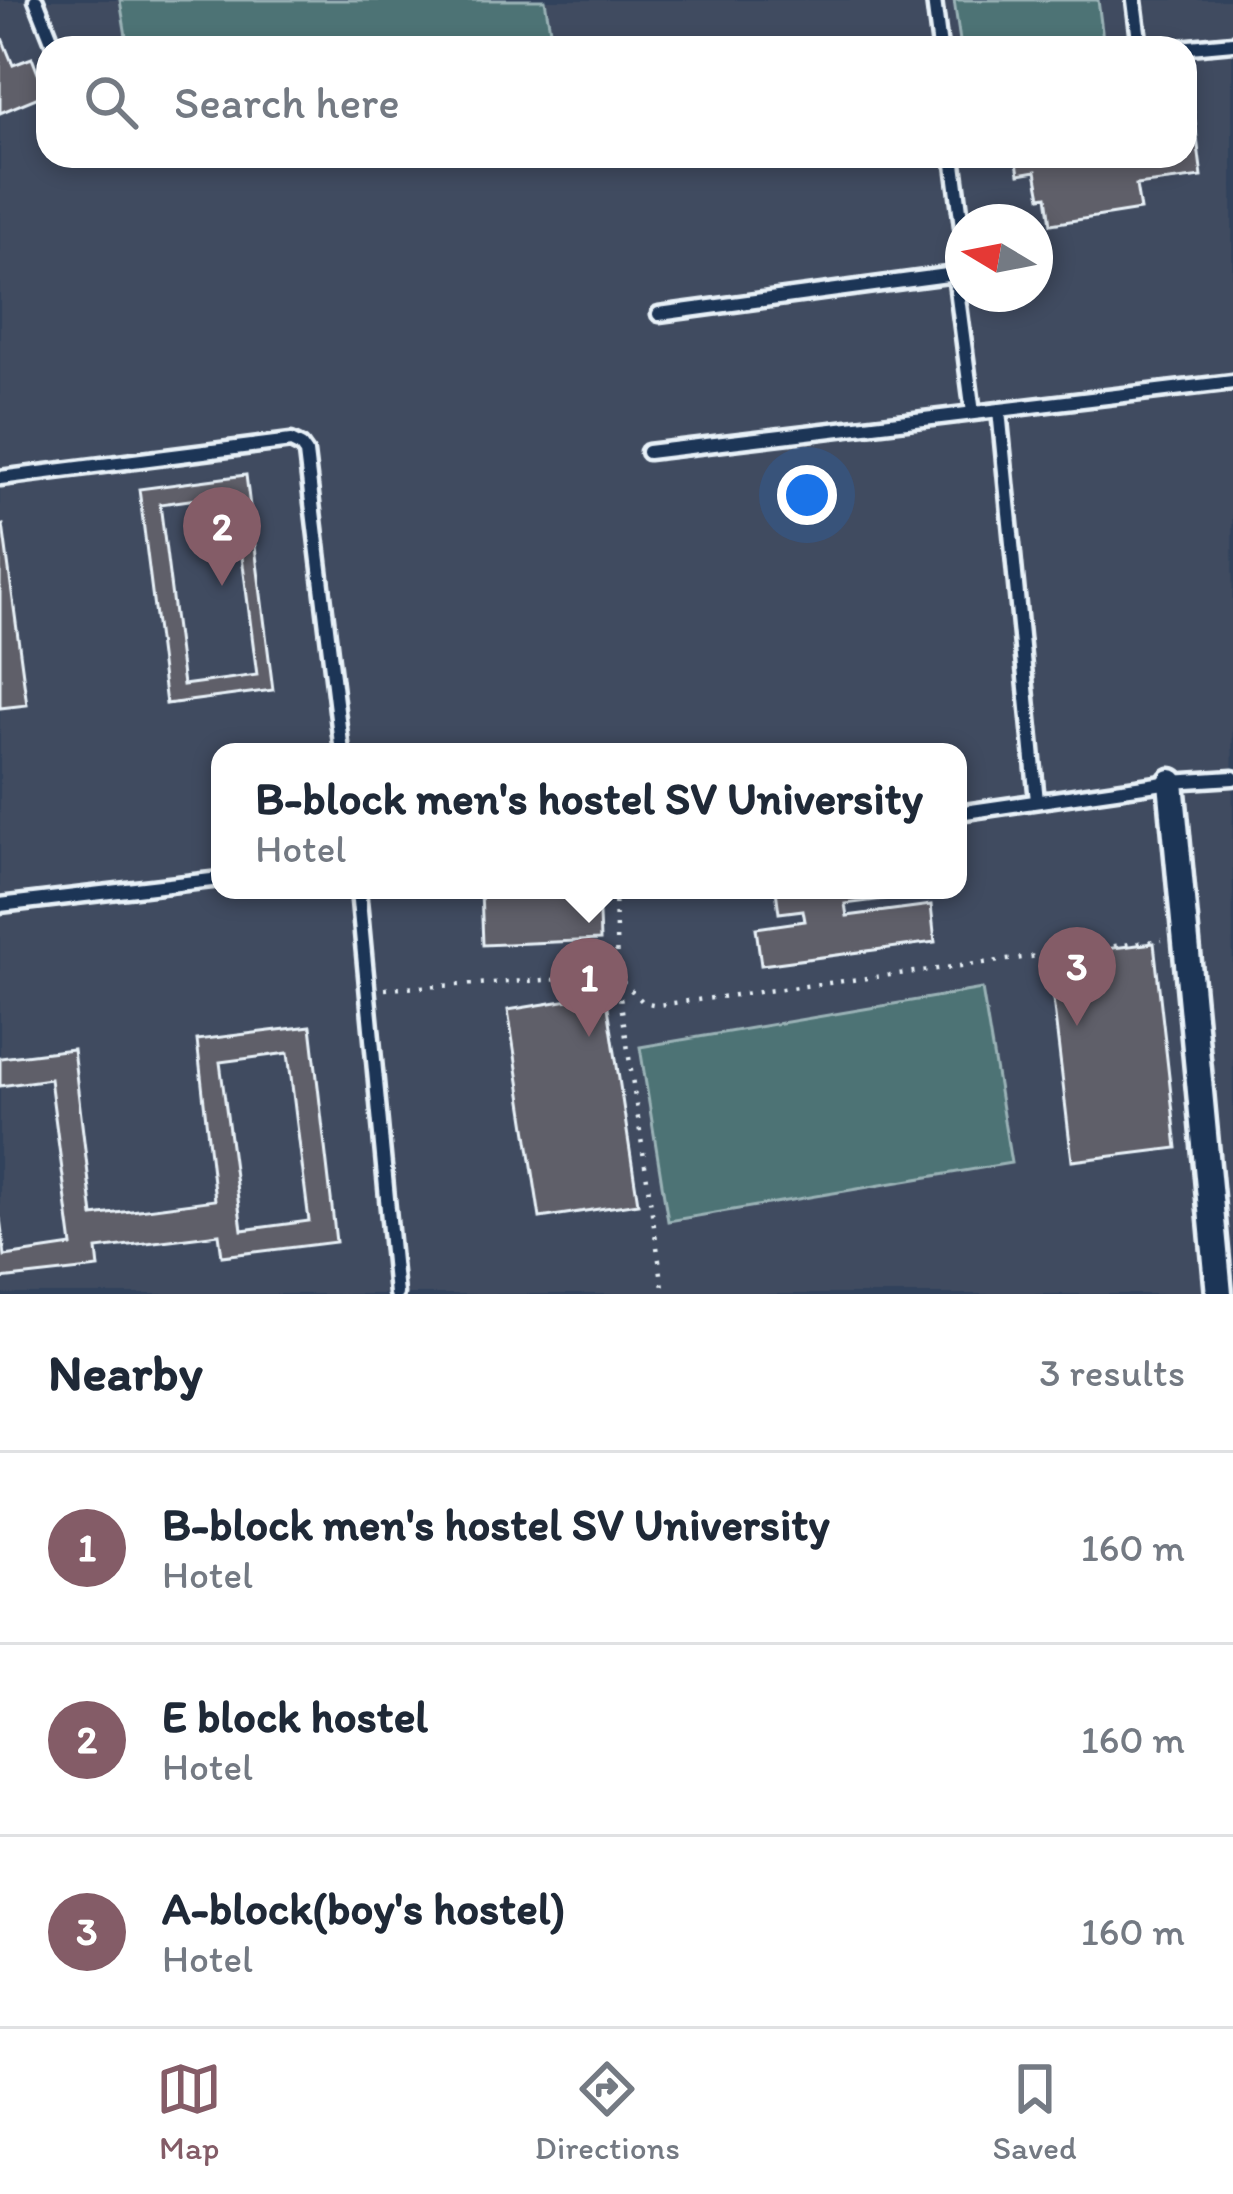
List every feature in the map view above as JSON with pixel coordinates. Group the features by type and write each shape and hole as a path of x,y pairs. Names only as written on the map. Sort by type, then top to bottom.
{"street":[{"path":"1171,782 1219,1294"}],"lane":[{"path":"36,0 50,36"},
{"path":"934,0 938,36"},
{"path":"1134,0 1138,36"},
{"path":"1197,46 1233,43"},
{"path":"955,168 959,204"},
{"path":"658,314 945,273"},
{"path":"963,312 973,413"},
{"path":"648,452 1233,382"},
{"path":"999,410 1037,801"},
{"path":"0,478 291,441 301,446 306,452 341,743"},
{"path":"967,812 1171,782 1233,778"},
{"path":"0,905 211,879"},
{"path":"359,899 396,1294"}],"path":[{"path":"615,899 617,976 664,1294"},
{"path":"368,990 617,976 643,1002 658,1005 1185,937"}],"shaded area":[{"path":"0,0 1232,0 1233,1294 0,1294"}],"green space":[{"path":"120,0 545,0 551,36 126,36"},
{"path":"954,0 1098,0 1103,36 959,36"},
{"path":"982,989 1011,1163 668,1221 640,1047"}],"building":[{"path":"0,33 13,65 32,58 36,98 0,113"},
{"path":"1197,138 1202,177 1136,185 1140,210 1053,224 1053,204 1048,204 1047,196 1041,197 1036,171 1019,174 1018,168 1197,168"},
{"path":"246,475 273,690 166,704 139,489","holes":["234,494 257,675 183,685 160,504"]},
{"path":"0,526 27,705 0,708"},
{"path":"481,899 598,899 600,940 483,945"},
{"path":"777,899 884,899 845,904 847,916 931,905 935,942 761,965 756,928 805,921 803,910 779,913"},
{"path":"1154,943 1177,1148 1072,1161 1048,956"},
{"path":"606,994 638,1203 540,1218 508,1010"},
{"path":"311,1026 336,1242 222,1256 219,1234 97,1249 99,1268 0,1279 0,1218 5,1256 72,1246 50,1079 0,1086 0,1058 73,1049 93,1216 215,1200 197,1040","holes":["288,1053 309,1221 242,1230 220,1062"]}],"place":[{"name":"E block hostel","path":"222,586"},
{"name":"A-block(boy's hostel)","path":"1077,1026"},
{"name":"B-block men's hostel SV University","path":"589,1037"}]}
